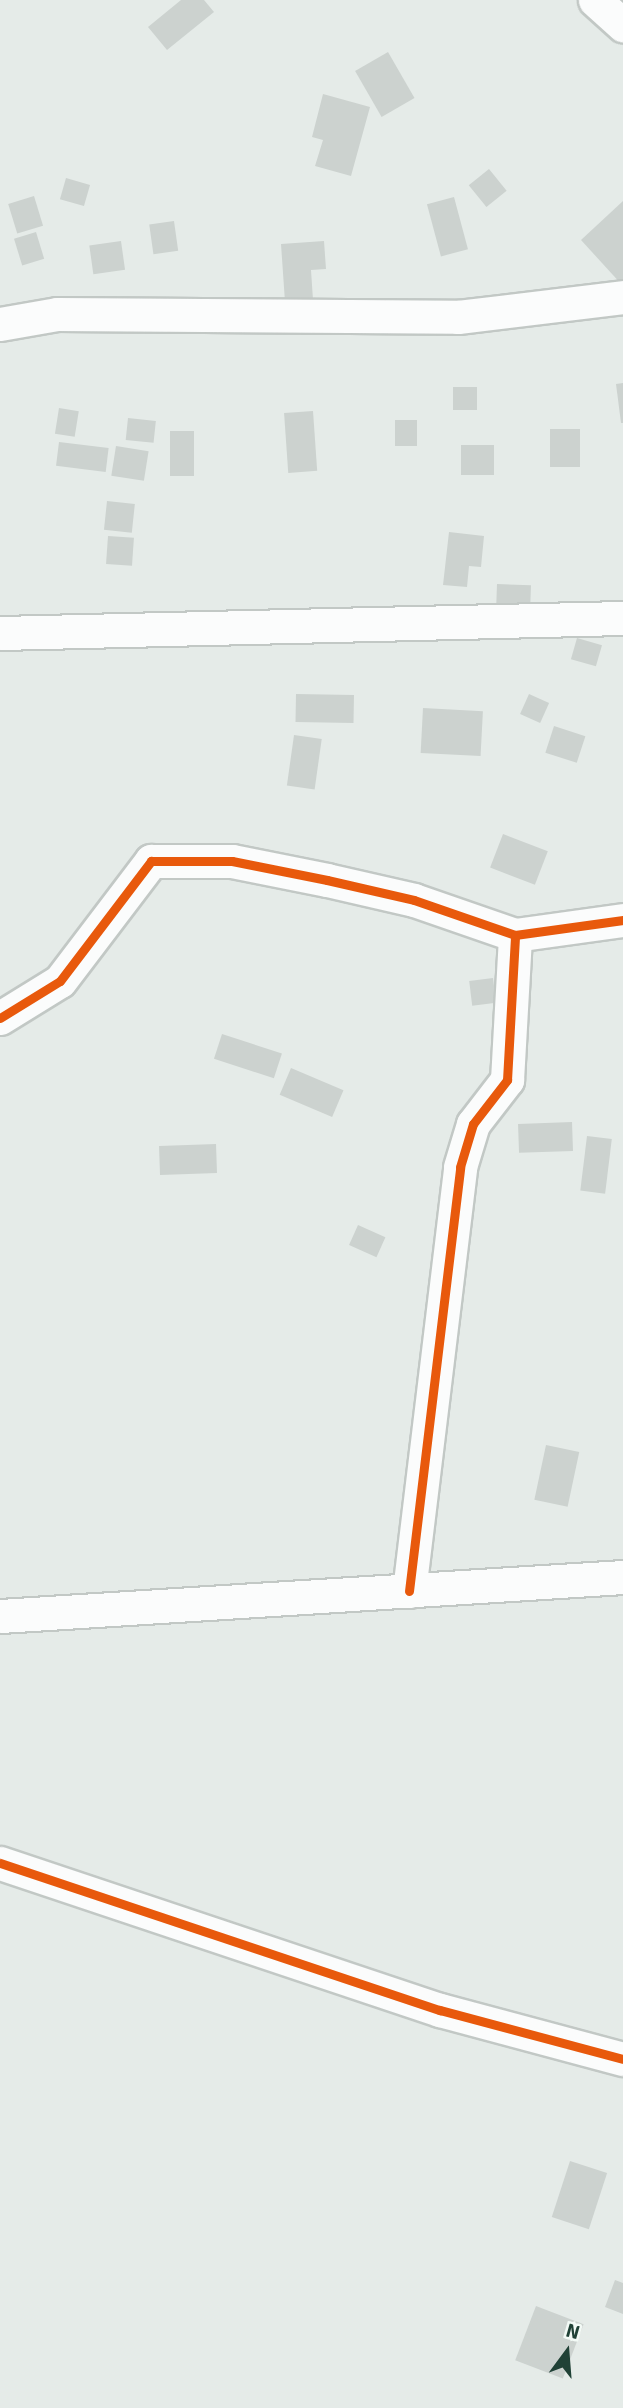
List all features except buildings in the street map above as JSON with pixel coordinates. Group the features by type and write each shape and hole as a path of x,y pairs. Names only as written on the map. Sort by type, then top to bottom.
{"street":[{"path":"595,0 623,25"},
{"path":"0,324 57,314 458,317 623,297"},
{"path":"0,633 623,618"},
{"path":"0,1018 60,981 151,861 232,861 414,900 515,935 623,920"},
{"path":"410,1591 460,1167 473,1125 507,1080 515,935"},
{"path":"0,1616 623,1577"},
{"path":"0,1863 440,2010 623,2059"}],"cycle path":[{"path":"0,1018 60,981 151,861 232,861 327,880 414,900 515,935 623,920"},
{"path":"409,1591 460,1167 473,1124 507,1080 515,935"},
{"path":"0,1863 440,2010 623,2059"}]}
